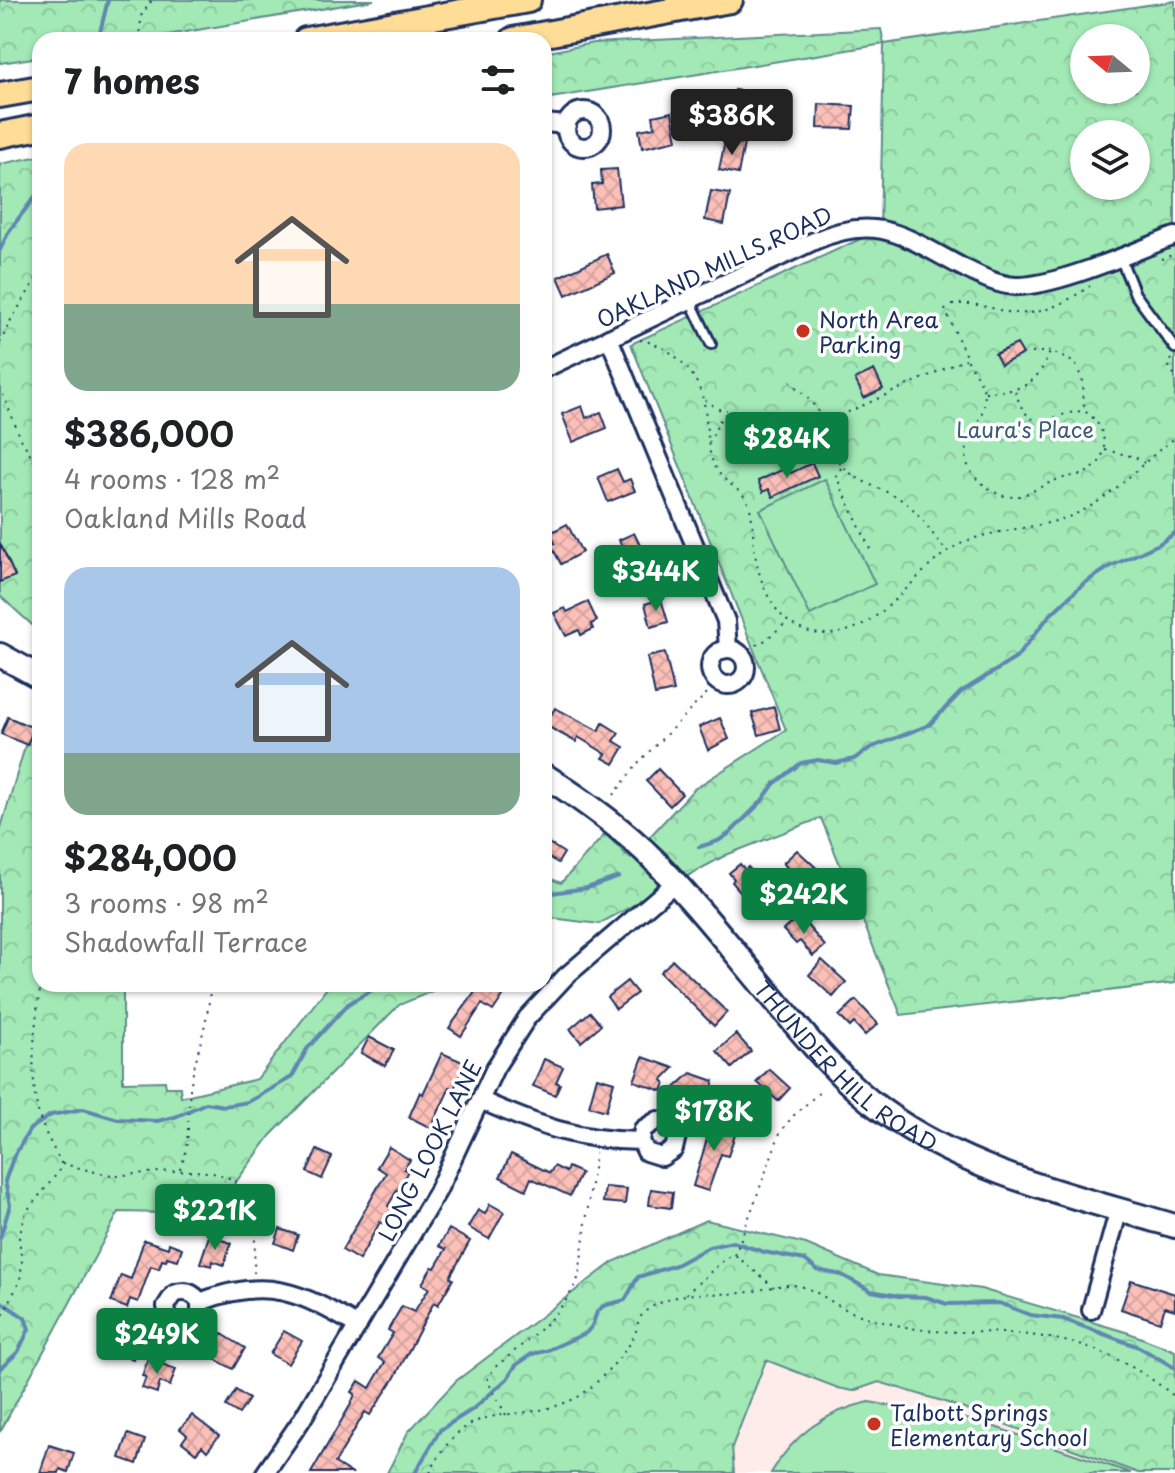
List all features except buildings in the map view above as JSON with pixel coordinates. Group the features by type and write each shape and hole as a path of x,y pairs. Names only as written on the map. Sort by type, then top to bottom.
{"main road":[{"path":"350,32 528,0"},
{"path":"552,33 730,0"},
{"path":"0,95 32,89"}],"street":[{"path":"552,124 567,125"},
{"name":"OAKLAND MILLS ROAD","path":"552,365 825,236 852,228 867,227 899,235 980,276 1015,286 1053,280 1175,236"},
{"path":"609,338 726,621 734,651 746,665 743,678 731,685 718,682 711,672 712,658 722,649 734,651"},
{"path":"0,655 32,673"},
{"name":"THUNDER HILL ROAD","path":"552,781 623,831 675,883 827,1061 881,1110 932,1143 970,1162 1018,1180 1175,1226"},
{"name":"LONG LOOK LANE","path":"552,990 675,883"},
{"name":"LONG LOOK LANE","path":"265,1473 301,1421 437,1192 480,1100 514,1038 550,992"},
{"path":"480,1100 551,1130 597,1140 641,1141"},
{"path":"1091,1310 1119,1209"},
{"path":"200,1302 235,1290 297,1294 358,1326"}],"lane":[{"path":"1120,256 1135,294 1175,348"},
{"path":"690,300 711,344"},
{"path":"1164,335 1175,327"}],"path":[{"path":"140,32 141,16 152,0"},
{"path":"952,305 970,303 1008,312 1037,313 1066,302 1094,284"},
{"path":"0,343 32,286"},
{"path":"945,309 985,392 967,454 974,474 996,493 1022,497 1058,479 1078,476 1094,468 1104,450 1101,427 1084,411 1083,381 1075,363 1050,351 1032,353"},
{"path":"609,338 648,341 671,353 688,369 704,400 709,444 716,469 747,500 755,553 771,603 787,622 798,629 825,634 853,628 889,607 948,551 973,540 1071,516 1116,490 1175,438"},
{"path":"985,392 1015,391 1035,378 1050,351"},
{"path":"825,423 967,358"},
{"path":"1171,359 1168,365 1175,376"},
{"path":"790,381 816,407 825,423 835,456 843,466 866,483 904,501 948,551"},
{"path":"0,387 21,439 32,457"},
{"path":"1015,391 1022,410 1035,421 1048,421 1062,414 1084,411"},
{"path":"704,400 718,409 729,410 720,420 709,444"},
{"path":"1104,450 1135,457 1144,463"},
{"path":"843,466 836,476 870,549"},
{"path":"734,651 764,641 787,622"},
{"path":"614,795 638,763 718,682"},
{"path":"0,1322 20,1280 19,1237 26,1212 57,1175 61,1163 38,1113 35,1083 41,992"},
{"path":"180,1170 187,1145 189,1104 197,1054 206,1025 209,992"},
{"path":"685,1295 725,1259 735,1255 780,1133 792,1117 822,1090"},
{"path":"506,1415 488,1384 489,1375 558,1311 573,1292 579,1276 597,1140"},
{"path":"61,1163 114,1175 180,1170 230,1178 246,1192 253,1218 256,1289"},
{"path":"735,1255 775,1288"},
{"path":"430,1473 449,1441 463,1427 485,1416 534,1412 578,1397 594,1384 632,1341 640,1316 657,1305 685,1295 742,1293 797,1285 860,1315 902,1326 962,1333 1004,1333 1088,1346 1129,1364 1175,1397"}],"shaded area":[{"name":"Talbott Springs Elementary School","path":"766,1360 838,1388 864,1388 879,1382 942,1401 1138,1473 734,1473 732,1447"}],"green space":[{"path":"0,0 374,0 185,32 32,32 32,58 0,63"},
{"name":"Laura's Place","path":"1175,1 1175,983 901,1015 821,818 726,855 599,924 552,918 552,879 561,883 605,834 630,858 694,789 786,730 631,344 880,230 884,44"},
{"path":"881,29 884,44 552,98 552,51 593,43"},
{"path":"32,158 32,625 0,596 0,164"},
{"path":"825,479 875,584 810,615 760,510"},
{"path":"32,723 32,992 123,992 123,1082 165,1081 166,1087 180,1087 181,1097 257,1079 324,992 430,992 399,1005 271,1135 212,1214 119,1212 0,1432 0,831"},
{"path":"706,1220 806,1244 878,1275 981,1289 1129,1333 1175,1351 1175,1473 1138,1473 942,1401 879,1382 853,1391 838,1388 766,1360 732,1447 734,1473 387,1473 408,1432 456,1381 613,1262"},
{"name":"Talbott Springs Elementary School","path":"869,1402 977,1421 1131,1473 771,1473 790,1447 812,1427 825,1418"}],"waterway":[{"path":"100,32 108,0"},
{"path":"0,250 9,231 32,201"},
{"path":"699,847 730,833 774,784 801,763 818,760 836,763 854,759 870,748 929,725 961,692 1016,658 1049,616 1083,584 1175,533"},
{"path":"552,893 587,888 619,877"},
{"path":"0,1238 10,1205 5,1181 13,1158 30,1129 51,1115 83,1109 118,1119 157,1121 175,1117 206,1103 224,1106 248,1102 292,1077 307,1049 348,1004 368,992"},
{"path":"415,1473 440,1430 473,1409 507,1379 516,1365 532,1354 586,1333 597,1312 603,1306 625,1300 638,1277 676,1265 709,1247 733,1242 805,1260 817,1270 842,1275 871,1291 926,1297 947,1304 999,1303 1030,1315 1063,1319 1139,1347 1175,1368"},
{"path":"0,1301 25,1318 29,1329 18,1352 0,1369"}],"place":[{"name":"North Area Parking","path":"803,331"},
{"name":"Talbott Springs Elementary School","path":"874,1424"}]}
